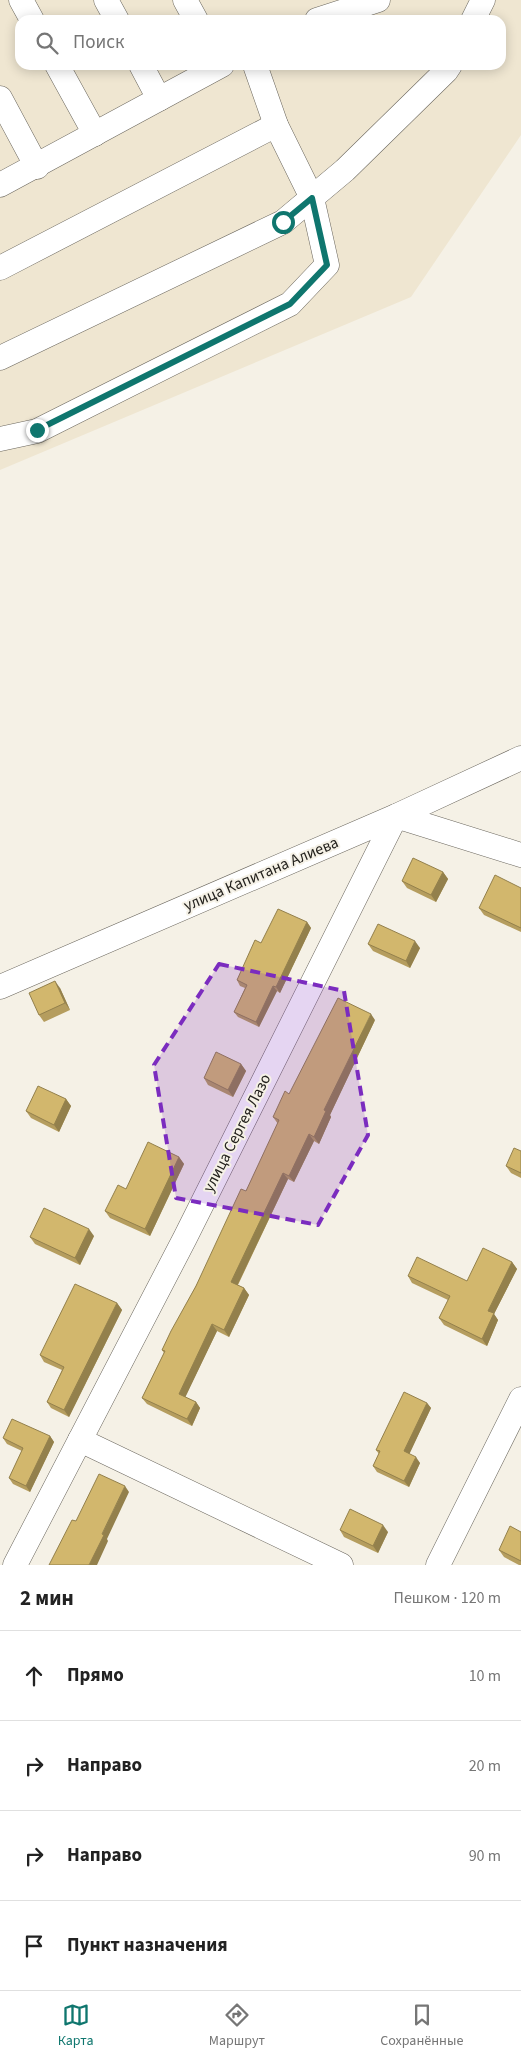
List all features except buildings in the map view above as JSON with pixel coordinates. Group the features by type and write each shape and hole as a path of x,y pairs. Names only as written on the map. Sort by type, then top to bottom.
{"lane":[{"path":"21,0 29,15"},
{"path":"106,0 114,15"},
{"path":"186,0 194,15"},
{"path":"333,15 378,0"},
{"path":"476,15 484,0"},
{"path":"60,70 95,134"},
{"path":"144,70 159,99"},
{"path":"0,185 212,70"},
{"path":"0,439 37,430 290,304 327,265 312,198 276,125 257,70"},
{"path":"0,358 283,222 345,170 447,70"},
{"path":"0,98 37,166"},
{"path":"0,268 276,125"},
{"name":"улица Капитана Алиева","path":"0,987 396,816 521,758"},
{"path":"396,816 521,855"},
{"name":"улица Сергея Лазо","path":"16,1565 194,1220 396,816"},
{"path":"438,1565 521,1399"},
{"path":"80,1440 341,1565"}],"highlighted area":[{"path":"219,964 344,991 368,1135 318,1225 176,1198 154,1065"}],"shaded area":[{"path":"0,0 521,0 521,135 411,297 0,470"}],"route":[{"path":"37,430 290,304 327,265 312,198 283,222"}]}
